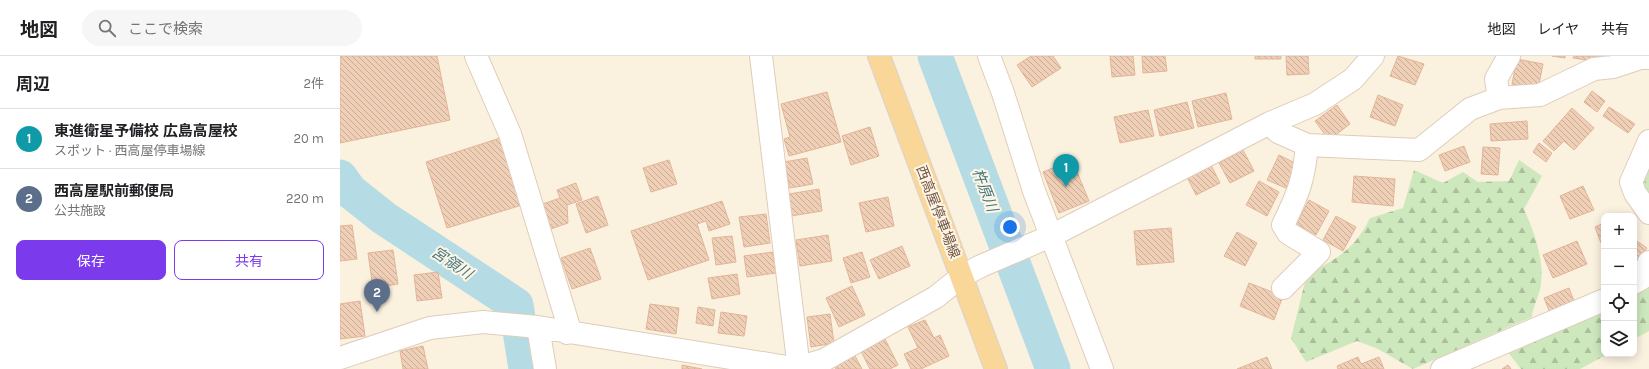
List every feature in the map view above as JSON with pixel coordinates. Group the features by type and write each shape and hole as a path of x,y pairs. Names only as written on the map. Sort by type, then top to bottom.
{"main road":[{"name":"西高屋停車場線","path":"879,56 996,369"}],"street":[{"path":"476,56 510,134 568,324 567,333"},
{"path":"760,56 800,368"},
{"path":"989,56 1003,93 1034,191 1046,238 1102,369"},
{"path":"340,358 430,328 483,322 538,327 567,333 800,368 824,360 936,296 962,276 987,263 1046,238 1270,123 1315,104 1354,79 1374,56"},
{"path":"1499,98 1496,79 1509,56"},
{"path":"1270,123 1278,132 1307,145 1419,150 1470,109 1499,98 1540,95 1594,69 1613,67 1640,58 1649,58"},
{"path":"1649,141 1631,182 1635,194 1649,213"},
{"path":"1283,288 1319,252 1288,233 1283,225 1299,192 1305,171 1307,145"},
{"path":"1637,281 1641,279 1649,262"},
{"path":"1442,369 1601,301"},
{"path":"538,327 545,369"}],"green space":[{"path":"1519,160 1542,176 1524,209 1535,236 1540,255 1542,274 1540,288 1532,317 1413,369 1376,348 1357,341 1306,362 1291,338 1307,274 1344,252 1358,238 1370,218 1403,208 1414,170 1443,183 1463,172 1478,182 1509,181"},
{"path":"1649,166 1649,209 1644,181"},
{"path":"1649,274 1649,331 1637,337 1637,321 1637,287"},
{"path":"1601,305 1601,357 1602,357 1580,369 1521,369 1507,351"}],"building":[{"path":"340,56 437,56 450,120 340,143"},
{"path":"1031,56 1053,56 1061,68 1032,87 1017,65"},
{"path":"1110,56 1133,56 1135,75 1112,77"},
{"path":"1142,56 1165,56 1167,71 1143,73"},
{"path":"1255,56 1281,56 1281,59 1255,59"},
{"path":"1286,56 1308,56 1309,74 1287,75"},
{"path":"1398,56 1424,64 1415,85 1390,76"},
{"path":"1552,56 1565,56 1565,58"},
{"path":"1574,56 1600,56 1599,62 1573,58"},
{"path":"1517,59 1543,64 1538,89 1512,84"},
{"path":"1592,91 1605,101 1597,112 1584,102"},
{"path":"827,92 841,142 789,156 784,139 790,137 781,104"},
{"path":"1226,93 1232,119 1198,127 1192,101"},
{"path":"1378,95 1403,105 1395,126 1370,117"},
{"path":"1187,102 1194,128 1160,136 1154,110"},
{"path":"1337,105 1350,124 1329,140 1315,121"},
{"path":"1609,107 1635,124 1628,133 1603,116"},
{"path":"1572,108 1594,128 1574,150 1564,141 1554,151 1543,141"},
{"path":"1148,110 1154,136 1120,143 1114,117"},
{"path":"1527,121 1528,139 1491,141 1490,124"},
{"path":"870,127 879,156 851,165 842,136"},
{"path":"500,138 522,205 447,228 426,162"},
{"path":"1539,143 1552,153 1546,162 1533,152"},
{"path":"1464,146 1470,162 1445,171 1439,155"},
{"path":"1483,147 1500,148 1498,175 1481,174"},
{"path":"1243,150 1254,171 1230,183 1219,163"},
{"path":"1279,155 1299,165 1288,189 1267,180"},
{"path":"807,158 813,184 790,188 784,162"},
{"path":"669,160 677,184 651,192 643,168"},
{"path":"1072,160 1089,201 1059,213 1043,172"},
{"path":"1210,163 1220,183 1196,195 1186,175"},
{"path":"1354,176 1395,179 1393,206 1352,202"},
{"path":"1259,181 1279,192 1267,216 1246,205"},
{"path":"576,183 582,200 567,205 568,223 548,230 540,205 560,198 557,190"},
{"path":"1583,186 1594,210 1570,219 1560,196"},
{"path":"819,189 822,211 791,216 789,194"},
{"path":"598,196 608,225 586,233 576,204"},
{"path":"888,197 894,226 866,232 859,203"},
{"path":"1309,200 1329,211 1316,235 1296,224"},
{"path":"722,201 730,224 709,231 706,221 697,224 709,260 648,280 631,231"},
{"path":"766,214 770,243 744,247 739,217"},
{"path":"1336,216 1356,227 1343,251 1323,240"},
{"path":"1601,224 1601,243 1595,227"},
{"path":"352,225 357,259 340,261 340,226"},
{"path":"1171,228 1174,262 1137,265 1134,231"},
{"path":"1237,232 1257,243 1245,266 1224,256"},
{"path":"828,235 832,261 800,266 796,240"},
{"path":"732,236 736,262 716,265 712,238"},
{"path":"1577,241 1587,264 1553,278 1543,255"},
{"path":"1637,241 1647,248 1637,261"},
{"path":"902,246 910,266 879,279 870,260"},
{"path":"590,248 601,279 572,289 561,258"},
{"path":"393,250 398,284 373,288 368,253"},
{"path":"773,252 776,273 747,277 744,256"},
{"path":"862,252 870,277 851,283 843,258"},
{"path":"438,272 442,298 417,301 414,275"},
{"path":"737,274 740,294 712,299 708,278"},
{"path":"1249,283 1283,296 1274,320 1240,306"},
{"path":"852,286 865,315 839,327 826,298"},
{"path":"1569,288 1575,304 1550,313 1544,298"},
{"path":"360,301 365,336 340,339 340,304"},
{"path":"650,304 679,308 676,334 646,329"},
{"path":"698,307 715,310 713,326 696,323"},
{"path":"721,312 747,316 744,336 718,333"},
{"path":"830,314 834,343 811,347 807,317"},
{"path":"925,320 934,338 940,335 949,356 921,369 911,369 904,354 918,348 908,327"},
{"path":"885,339 898,365 890,369 870,369 861,351"},
{"path":"423,346 428,369 403,369 400,351"},
{"path":"855,356 862,369 836,369 834,366"},
{"path":"1267,357 1272,369 1237,369"},
{"path":"1358,357 1361,364 1379,357 1384,369 1338,369 1337,366"},
{"path":"682,365 702,369 682,369"},
{"path":"1508,365 1511,369 1502,369"}],"waterway":[{"name":"杵原川","path":"935,56 1053,369"},
{"name":"宮領川","path":"340,177 350,191 384,218 516,305 526,369"}],"place":[{"name":"東進衛星予備校 広島高屋校","path":"1066,187"},
{"name":"西高屋駅前郵便局","path":"377,312"}]}
